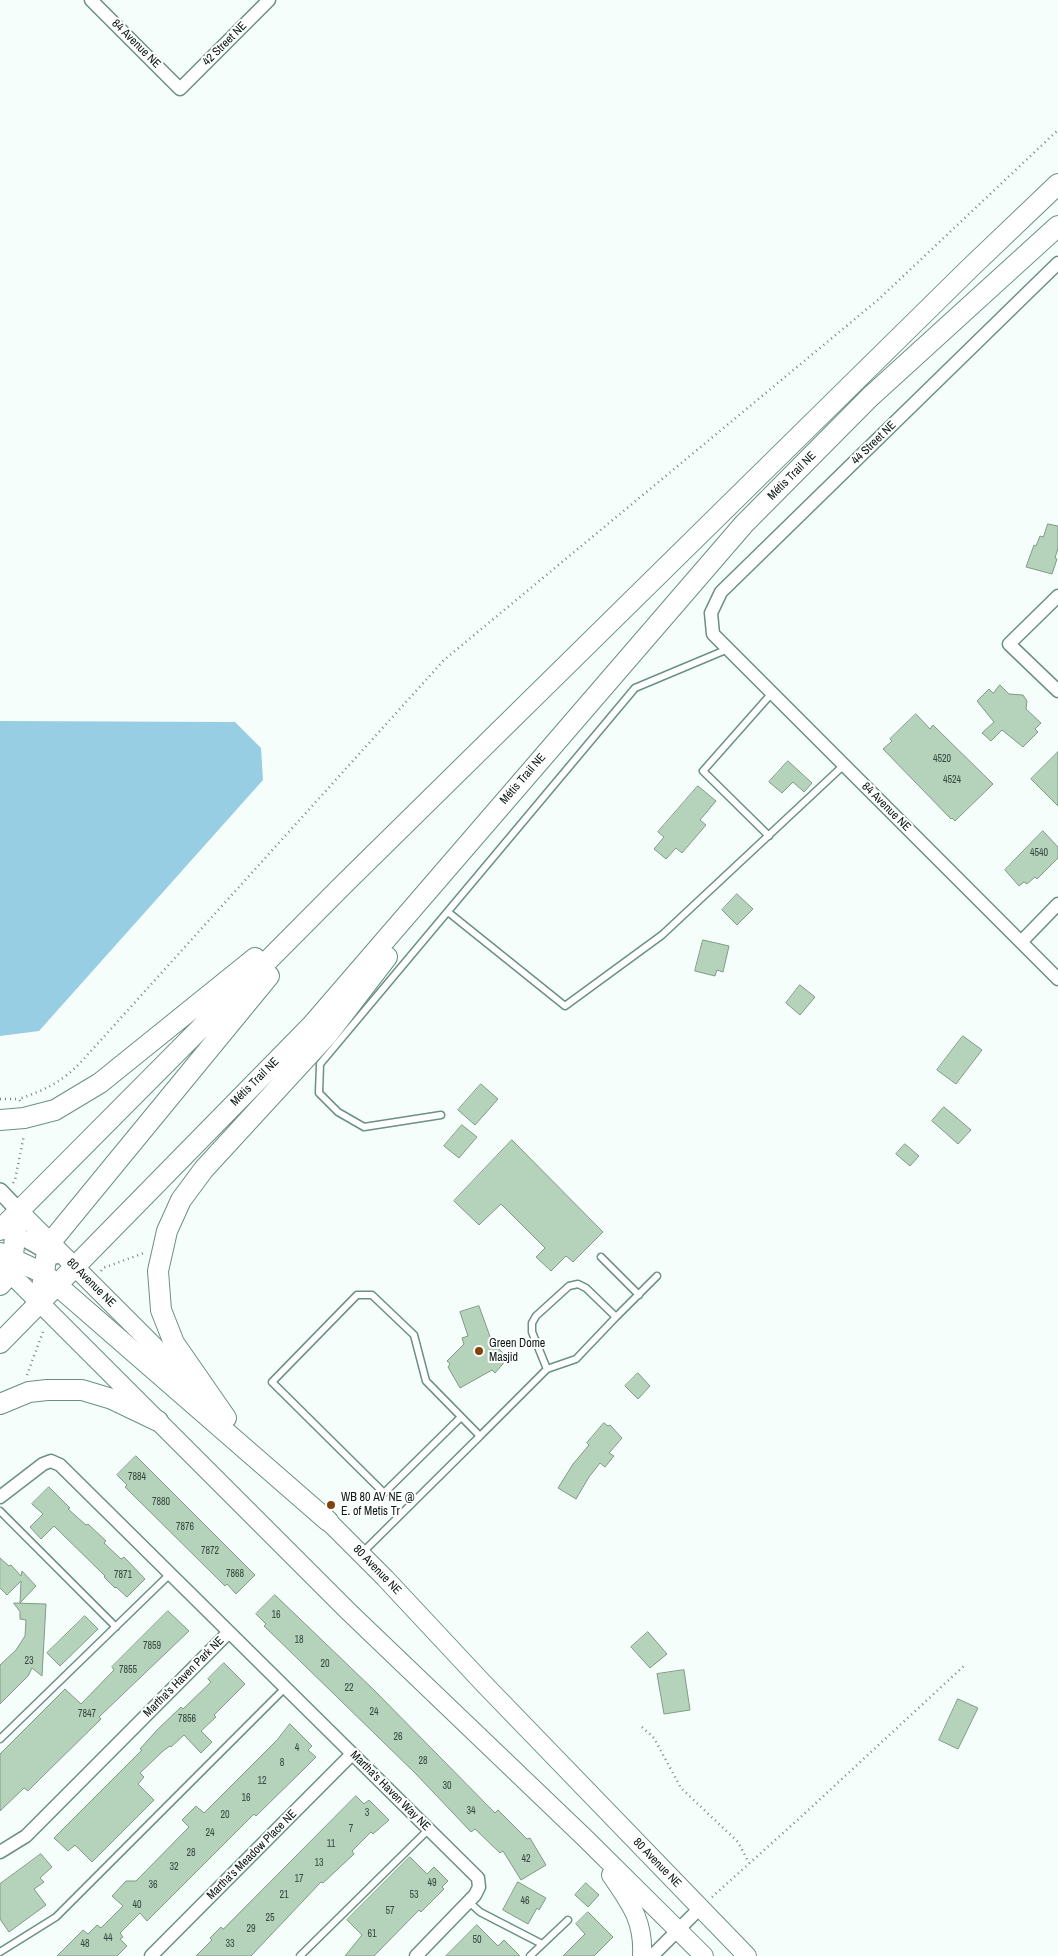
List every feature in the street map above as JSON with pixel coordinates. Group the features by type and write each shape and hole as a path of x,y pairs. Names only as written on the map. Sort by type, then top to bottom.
{"main road":[{"name":"Métis Trail NE","path":"18,1210 344,885 970,268 1058,184"},
{"name":"Métis Trail NE","path":"50,1279 74,1266 312,1025 744,524 870,397 1058,226"},
{"path":"226,1418 174,1343 161,1310 158,1271 167,1231 181,1200 204,1169 328,1034 535,765"},
{"path":"0,1120 24,1118 55,1110 100,1083 344,885"},
{"path":"0,1343 40,1303 50,1279 49,1247 344,885"},
{"path":"18,1210 5,1228 5,1267 349,1612 704,1956"},
{"name":"80 Avenue NE","path":"18,1210 49,1247 74,1266 361,1554 747,1956"},
{"path":"5,1267 50,1279 328,1521"},
{"path":"0,1404 29,1392 82,1390 112,1399 158,1421"},
{"path":"586,1840 630,1902 640,1922 642,1956"}],"street":[{"name":"84 Avenue NE","path":"91,0 180,89"},
{"name":"42 Street NE","path":"180,89 269,0"},
{"name":"44 Street NE","path":"713,634 711,613 721,592 1058,263"},
{"path":"1058,596 1009,644 1058,691"},
{"name":"84 Avenue NE","path":"713,634 1058,979"},
{"path":"1021,942 1058,904"},
{"name":"80 Avenue NE","path":"5,1189 18,1210"},
{"path":"5,1228 49,1247"},
{"name":"Martha's Haven Park NE","path":"0,1497 43,1464 51,1461 60,1465 229,1632 26,1836 0,1852"},
{"name":"Martha's Haven Way NE","path":"229,1632 478,1878 479,1887 475,1895 416,1956"},
{"name":"Martha's Meadow Place NE","path":"151,1956 352,1754"},
{"path":"652,1956 700,1908"}],"lane":[{"path":"441,1115 364,1127 338,1112 319,1093 320,1064 635,688 728,649"},
{"path":"769,836 703,771 772,693"},
{"path":"448,912 565,1006 662,935 844,765"},
{"path":"601,1257 639,1295"},
{"path":"361,1554 547,1369 576,1359 658,1276"},
{"path":"547,1369 532,1332 532,1323 536,1316 569,1286 578,1284 586,1288 616,1317"},
{"path":"461,1417 384,1493 272,1382 357,1294 372,1295 414,1335 426,1381 480,1436"},
{"path":"0,1511 116,1627"},
{"path":"0,1739 170,1573"},
{"path":"0,1952 56,1917 285,1688"},
{"path":"300,1956 429,1829"},
{"path":"469,1902 480,1912 542,1944"},
{"path":"530,1956 568,1920"}],"path":[{"path":"0,1099 19,1099 49,1088 66,1077 444,660 879,299 1058,130"},
{"path":"19,1099 22,1108"},
{"path":"5,1189 15,1180 26,1127"},
{"path":"98,1274 103,1268 145,1253"},
{"path":"25,1382 43,1329"},
{"path":"700,1908 966,1664"},
{"path":"642,1727 654,1738 681,1788 738,1842 749,1864"}],"water":[{"path":"0,721 235,722 261,748 263,780 39,1031 0,1036"}],"building":[{"path":"1048,524 1058,526 1058,548 1055,558 1057,559 1052,574 1026,567 1034,545 1036,546 1040,536 1043,537"},
{"path":"1000,685 1009,694 1023,695 1027,701 1026,709 1041,723 1035,729 1038,732 1023,747 1002,730 991,741 982,733 994,722 977,701 989,689 993,693"},
{"path":"916,714 930,729 933,725 993,784 955,821 883,749 892,741 890,739"},
{"path":"1058,752 1058,806 1031,779"},
{"path":"788,761 812,783 804,792 793,782 782,793 769,782"},
{"path":"698,786 716,801 700,820 706,825 682,853 676,848 666,859 654,849 664,837 658,832"},
{"path":"1043,831 1058,847 1058,858 1037,879 1035,877 1027,884 1024,882 1019,886 1005,870"},
{"path":"737,894 753,909 737,925 722,910"},
{"path":"703,940 729,946 723,972 717,970 715,976 695,971"},
{"path":"800,985 815,997 800,1015 786,1003"},
{"path":"963,1036 982,1050 956,1084 937,1070"},
{"path":"481,1084 498,1099 475,1125 458,1110"},
{"path":"944,1107 971,1130 958,1144 932,1121"},
{"path":"462,1125 477,1137 459,1158 444,1146"},
{"path":"512,1140 603,1232 573,1262 566,1256 551,1271 536,1257 545,1248 501,1204 479,1225 454,1201"},
{"path":"905,1144 919,1156 910,1166 896,1154"},
{"name":"Green Dome Masjid","path":"479,1306 492,1342 508,1358 495,1373 492,1370 460,1388 448,1367 450,1364 447,1361 464,1344 462,1338 468,1336 460,1312"},
{"path":"638,1373 650,1386 638,1399 625,1386"},
{"path":"604,1423 608,1426 610,1425 622,1438 609,1453 614,1456 605,1467 600,1463 576,1499 558,1488 573,1464 589,1445 587,1443"},
{"path":"136,1456 255,1575 236,1594 227,1584 225,1586 125,1487 127,1485 117,1475"},
{"path":"49,1487 70,1508 68,1509 86,1525 88,1524 106,1541 104,1543 121,1559 124,1557 145,1579 127,1597 115,1588 54,1526 41,1539 30,1527 43,1514 32,1504"},
{"path":"0,1558 9,1566 11,1565 21,1576 22,1571 36,1586 20,1603 21,1581 7,1595 0,1588"},
{"path":"275,1595 374,1690 495,1813 498,1810 527,1839 530,1838 546,1865 521,1880 503,1851 500,1853 475,1829 471,1832 415,1773 264,1626 266,1624 256,1614"},
{"path":"14,1603 46,1604 42,1676 32,1668 28,1676 0,1704 0,1665 16,1650 25,1636 26,1620 20,1619 20,1612"},
{"path":"168,1611 189,1631 99,1717 101,1719 28,1791 24,1788 0,1811 0,1754 65,1689 81,1704 114,1670 112,1667"},
{"path":"85,1616 98,1629 60,1666 47,1653"},
{"path":"648,1632 667,1654 650,1668 631,1647"},
{"path":"224,1663 245,1684 201,1731 212,1742 201,1753 184,1735 171,1747 163,1751 140,1773 144,1777 138,1784 154,1800 92,1862 75,1845 68,1851 54,1838 142,1750 140,1749 157,1730 181,1707 183,1709 211,1682 208,1679"},
{"path":"684,1670 690,1710 664,1714 657,1674"},
{"path":"958,1699 978,1708 958,1749 939,1740"},
{"path":"290,1724 312,1746 308,1750 316,1757 256,1816 254,1814 147,1921 140,1913 120,1933 123,1937 120,1939 127,1946 117,1956 57,1956 83,1930 88,1934 97,1925 101,1928 123,1906 112,1896 126,1881 136,1881 189,1827 182,1820 196,1806 204,1813 277,1740"},
{"path":"356,1796 364,1804 369,1800 389,1820 373,1834 371,1832 352,1851 354,1854 323,1883 321,1882 251,1956 196,1956 212,1940 210,1938 221,1927 223,1929"},
{"path":"41,1854 52,1867 40,1878 44,1882 34,1889 46,1905 9,1932 0,1919 0,1884"},
{"path":"410,1857 427,1874 434,1867 448,1881 442,1887 444,1889 421,1912 419,1910 374,1956 345,1956 362,1935 347,1920"},
{"path":"518,1882 546,1898 539,1910 537,1908 528,1924 503,1910"},
{"path":"586,1883 599,1895 588,1907 575,1895"},
{"path":"588,1912 613,1937 594,1956 563,1956 585,1934 576,1924"},
{"path":"477,1925 498,1946 504,1940 520,1956 446,1956"}],"place":[{"name":"Green Dome Masjid","path":"479,1351"},
{"name":"WB 80 AV NE @ E. of Metis Tr","path":"331,1505"}]}
